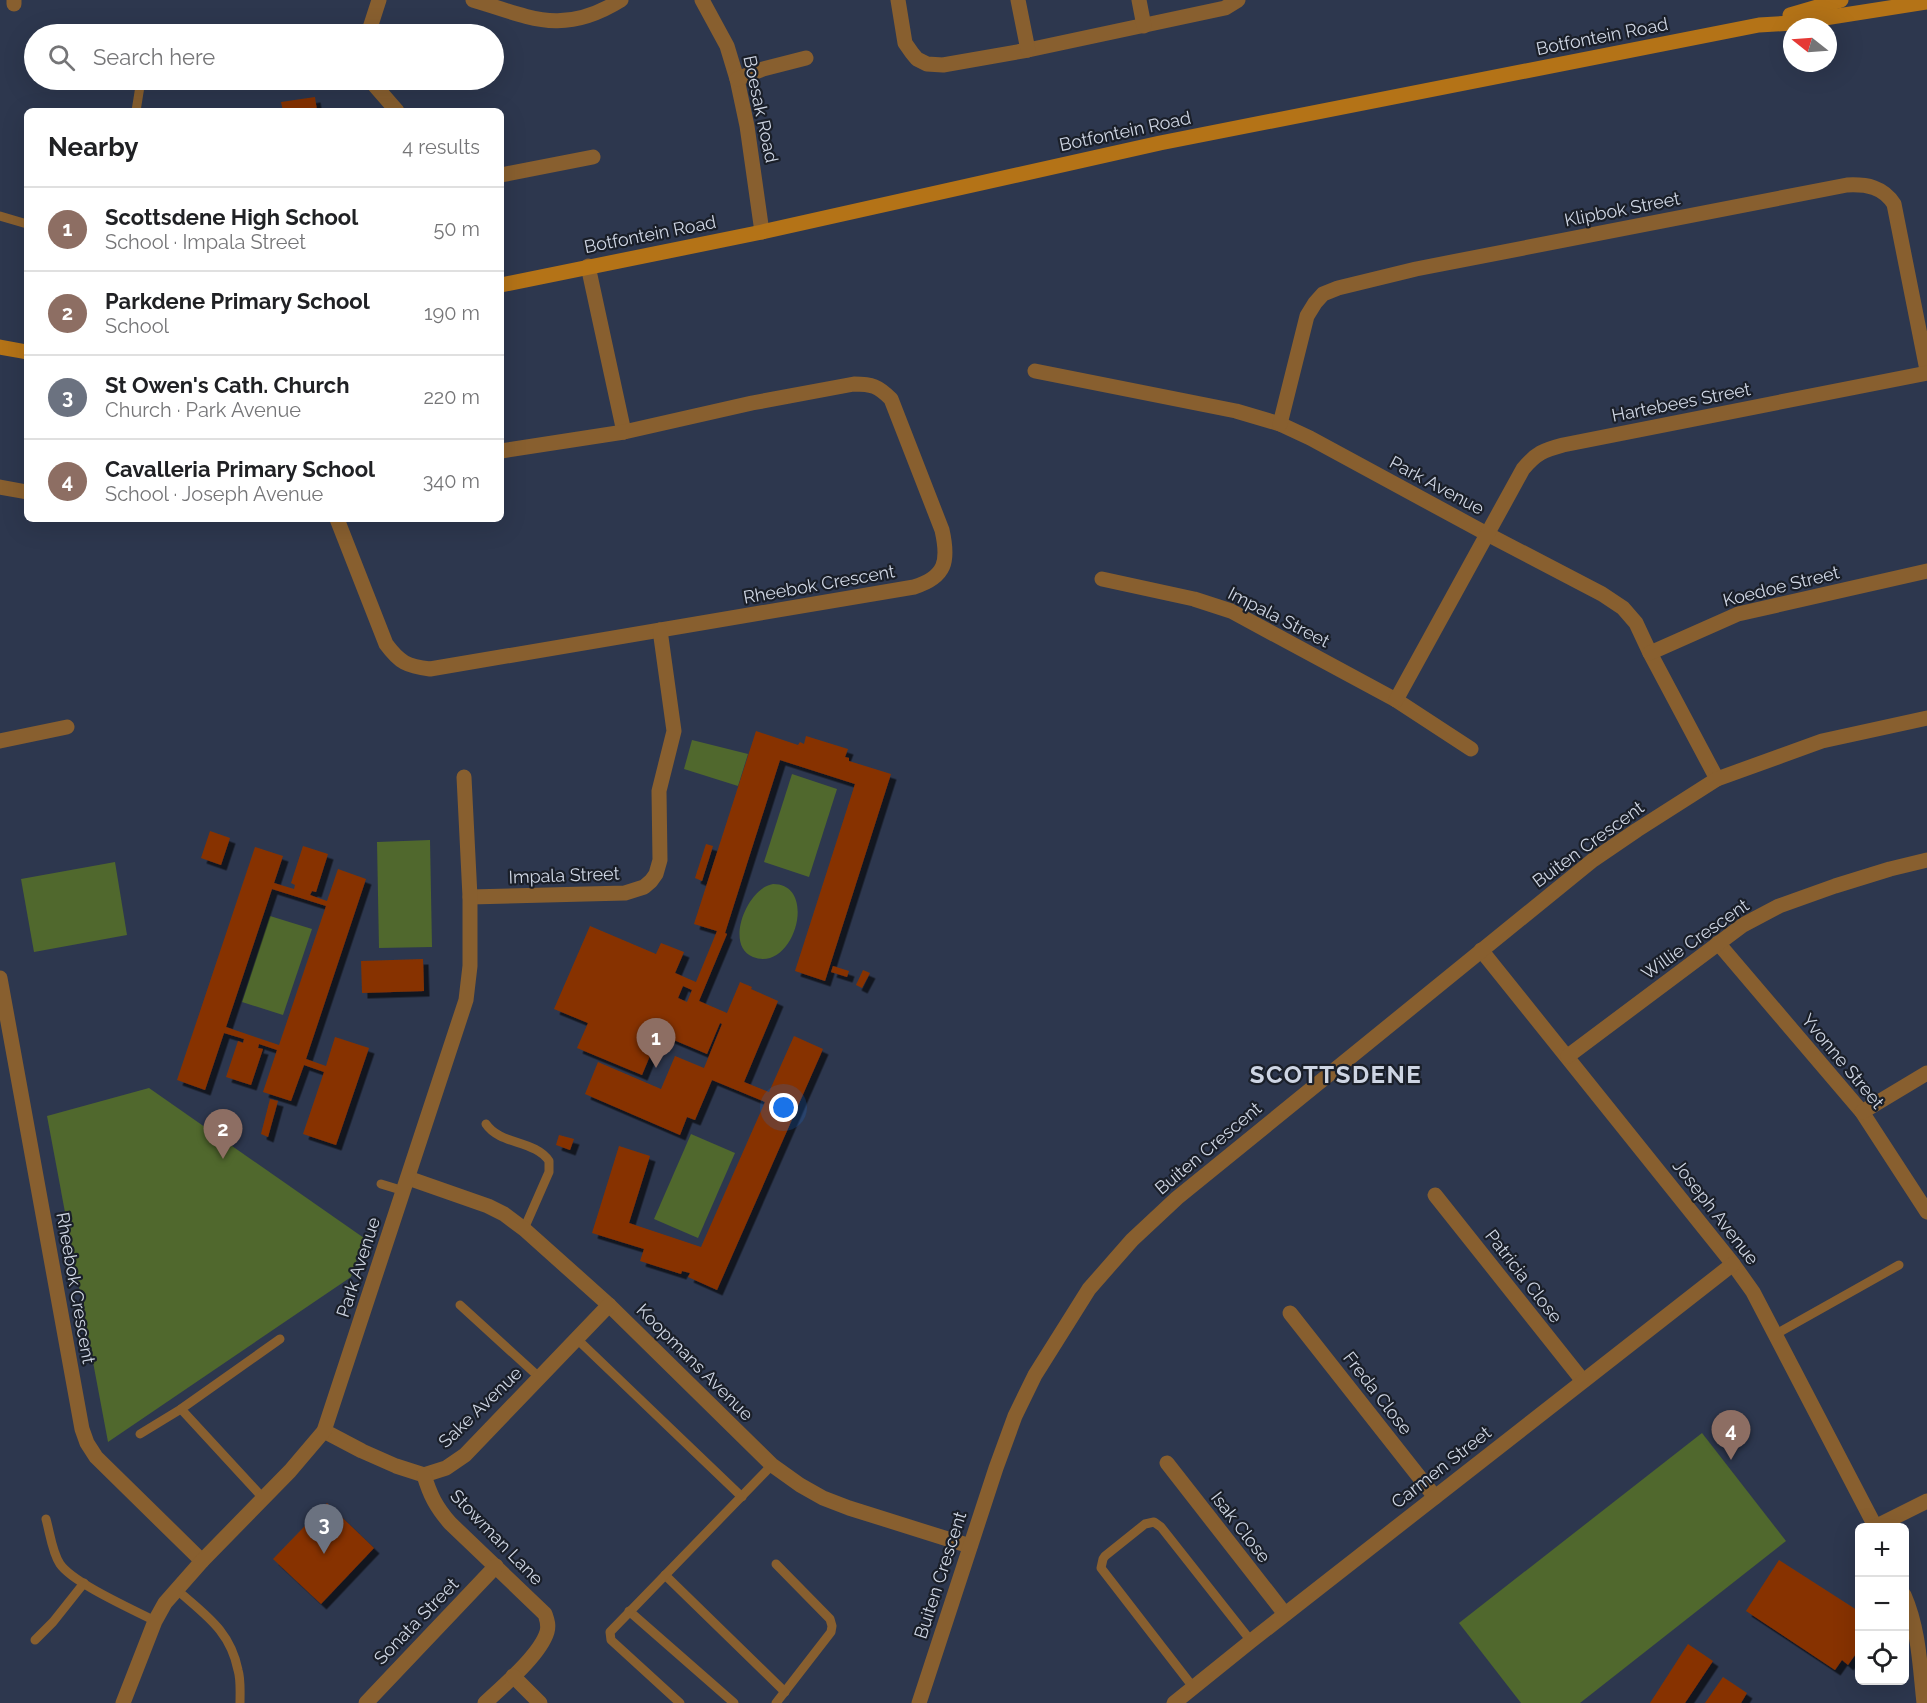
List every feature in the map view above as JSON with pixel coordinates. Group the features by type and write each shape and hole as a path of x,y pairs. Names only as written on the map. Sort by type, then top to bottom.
{"main road":[{"name":"Botfontein Road","path":"504,284 762,232 1161,143 1759,25 1841,0"},
{"name":"Botfontein Road","path":"1759,25 1927,3"},
{"path":"0,346 24,351"}],"street":[{"path":"371,24 379,0"},
{"path":"473,0 537,20 555,22 573,20 605,10 621,0"},
{"name":"Boesak Road","path":"702,0 727,46 737,79 747,126 762,232"},
{"path":"897,0 905,43 918,59 927,64 943,65 1144,26 1225,8 1238,0"},
{"path":"1018,0 1028,50"},
{"path":"1139,0 1144,26"},
{"path":"737,79 763,69 806,58"},
{"path":"379,90 394,108"},
{"path":"504,174 593,157"},
{"name":"Klipbok Street","path":"1280,424 1307,316 1323,294 1330,291 1428,267 1847,185 1871,186 1888,195 1894,204 1927,372"},
{"path":"588,267 624,432"},
{"name":"Park Avenue","path":"1035,370 1236,411 1280,424 1602,594 1623,608 1636,623 1717,779"},
{"name":"Hartebees Street","path":"1487,534 1523,469 1532,458 1543,451 1563,445 1927,372"},
{"name":"Rheebok Crescent","path":"338,522 386,644 396,659 411,666 430,669 914,588 927,583 939,574 945,561 947,549 942,530 891,399 871,384 854,384 763,401 624,432 504,451"},
{"path":"0,487 24,491"},
{"path":"1396,700 1487,534"},
{"name":"Koedoe Street","path":"1650,653 1738,614 1927,572"},
{"name":"Impala Street","path":"1102,579 1194,599 1231,611 1396,700 1471,749"},
{"name":"Impala Street","path":"470,897 625,893 644,887 656,874 660,860 659,791 674,731 660,630"},
{"name":"Buiten Crescent","path":"919,1703 1015,1416 1035,1376 1089,1289 1132,1240 1177,1198 1593,860 1717,779 1822,741 1927,718"},
{"path":"0,741 67,727"},
{"name":"Park Avenue","path":"123,1703 155,1621 165,1603 202,1561 290,1471 324,1431 466,1000 470,966 470,897 465,777"},
{"name":"Willie Crescent","path":"1568,1056 1743,925 1779,906 1868,876 1927,860"},
{"name":"Yvonne Street","path":"1718,943 1862,1112 1927,1212"},
{"name":"Joseph Avenue","path":"1481,950 1568,1056 1754,1292 1874,1523"},
{"name":"Rheebok Crescent","path":"0,978 82,1429 96,1457 202,1561"},
{"path":"1862,1112 1927,1073"},
{"name":"Koopmans Avenue","path":"406,1185 488,1206 525,1229 609,1305 772,1465 800,1485 849,1509 970,1546"},
{"name":"Patricia Close","path":"1435,1195 1583,1381"},
{"name":"Carmen Street","path":"1174,1703 1733,1264"},
{"name":"Sake Avenue","path":"424,1474 446,1468 465,1455 538,1377 578,1340 609,1305"},
{"name":"Freda Close","path":"1290,1313 1436,1497"},
{"path":"324,1431 379,1458 424,1474"},
{"name":"Isak Close","path":"1167,1463 1285,1614"},
{"name":"Stowman Lane","path":"424,1474 437,1508 544,1614 548,1623 547,1633 533,1655 513,1676"},
{"path":"1884,1523 1927,1501"},
{"name":"Sonata Street","path":"366,1703 496,1566"},
{"path":"1909,1608 1919,1653 1924,1703"},
{"path":"485,1703 513,1676 540,1703"}],"lane":[{"path":"136,108 139,90"},
{"path":"0,216 24,223"},
{"path":"486,1124 497,1134 540,1152"},
{"path":"525,1229 549,1172 549,1161 535,1148 531,1138"},
{"path":"381,1184 406,1185"},
{"path":"1776,1334 1899,1265"},
{"path":"460,1305 538,1377"},
{"path":"140,1434 181,1409 280,1339"},
{"path":"578,1340 742,1497"},
{"path":"181,1409 263,1498"},
{"path":"680,1703 611,1640 610,1632 772,1465"},
{"path":"46,1519 58,1561 62,1566 84,1583 155,1621"},
{"path":"1193,1687 1101,1568 1103,1559 1145,1524 1154,1522 1161,1527 1251,1641"},
{"path":"776,1564 830,1619 832,1626 831,1632 776,1703"},
{"path":"665,1575 785,1692"},
{"path":"35,1640 53,1622 84,1583"},
{"path":"176,1589 221,1630 232,1650 239,1672 240,1703"},
{"path":"629,1611 734,1703"}],"green space":[{"path":"692,740 748,754 738,786 684,769"},
{"path":"792,774 837,789 809,877 764,862"},
{"path":"430,840 432,947 379,948 377,842"},
{"path":"115,862 127,935 34,952 21,879"},
{"path":"773,884 787,888 795,898 798,911 796,927 780,952 768,958 753,957 744,951 740,942 742,918 755,896 763,888"},
{"path":"270,916 312,929 283,1015 242,1002"},
{"path":"149,1088 364,1238 351,1277 108,1442 47,1116"},
{"path":"691,1134 735,1153 698,1238 654,1219"},
{"path":"1702,1433 1786,1541 1580,1703 1521,1703 1459,1623"}],"building":[{"path":"315,97 317,108 282,108 281,102"},
{"path":"756,731 798,745 800,742 804,744 806,736 848,749 845,757 849,758 849,761 891,774 825,981 795,971 855,784 780,760 725,933 727,934 699,1001 727,1013 740,982 778,1001 744,1082 769,1092 794,1036 823,1049 717,1290 688,1277 690,1273 682,1271 681,1274 640,1261 644,1249 592,1233 619,1146 650,1156 629,1223 701,1247 765,1102 712,1080 695,1120 687,1117 680,1135 585,1094 598,1062 661,1089 675,1056 704,1068 722,1024 720,1023 707,1054 662,1035 642,1075 577,1048 588,1023 554,1009 590,926 656,954 661,943 684,952 675,973 696,982 717,931 694,924","holes":["683,986 692,990 687,1002 678,998"]},
{"path":"210,831 230,838 221,865 201,858"},
{"path":"706,844 713,846 702,881 695,878"},
{"path":"303,846 328,854 316,892 312,891 310,895 327,901 338,869 366,879 306,1059 326,1066 335,1037 369,1048 336,1145 303,1134 324,1072 304,1065 291,1101 263,1092 277,1050 259,1044 258,1048 263,1049 251,1085 226,1077 238,1041 243,1043 244,1039 224,1033 205,1090 177,1080 255,847 283,856 274,883 294,889 295,885 291,883","holes":["272,889 326,906 279,1045 226,1027"]},
{"path":"423,959 424,991 362,993 361,961"},
{"path":"833,966 849,971 847,977 831,972"},
{"path":"863,970 870,973 862,988 856,985"},
{"path":"270,1099 278,1101 268,1137 261,1134"},
{"path":"559,1135 574,1139 570,1150 556,1145"},
{"path":"327,1503 374,1548 321,1604 273,1559"},
{"path":"1779,1560 1855,1609 1855,1655 1848,1665 1842,1660 1835,1670 1746,1611"},
{"path":"1688,1644 1713,1661 1685,1703 1650,1703"},
{"path":"1723,1677 1747,1693 1741,1703 1705,1703"}],"place":[{"name":"Scottsdene High School","path":"656,1068"},
{"name":"Parkdene Primary School","path":"223,1159"},
{"name":"Cavalleria Primary School","path":"1731,1460"},
{"name":"St Owen's Cath. Church","path":"324,1554"}],"district":[{"name":"SCOTTSDENE","path":"1336,1074"}]}
